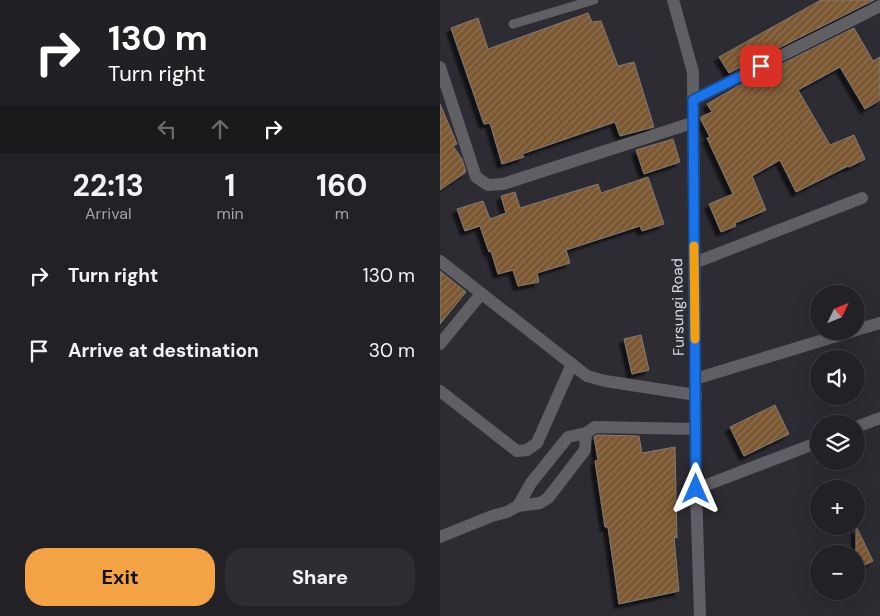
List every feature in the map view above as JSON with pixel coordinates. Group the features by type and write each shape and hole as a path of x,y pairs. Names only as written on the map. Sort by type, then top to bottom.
{"street":[{"name":"Fursungi Road","path":"673,0 693,72 696,489 700,616"},
{"path":"693,100 880,6"},
{"path":"440,67 476,177 488,185 503,184 692,123"},
{"path":"694,263 862,198"},
{"path":"440,261 587,376 605,381 696,395"},
{"path":"440,344 481,294"},
{"path":"865,328 880,323"},
{"path":"695,379 825,340"},
{"path":"440,390 517,451 527,450 537,443 572,364"},
{"path":"865,424 880,418"},
{"path":"518,506 531,483 568,437 586,433 595,427 696,429"},
{"path":"440,537 507,512 518,506 540,503 548,498 585,450 586,433"},
{"path":"696,489 810,445"}],"lane":[{"path":"513,24 594,0"}],"building":[{"path":"821,0 874,0 729,73 719,57"},
{"path":"588,13 592,22 601,21 618,66 634,62 654,127 620,136 615,122 522,154 524,157 502,164 490,123 484,124 451,28 478,18 488,49"},
{"path":"854,28 873,61 880,57 880,100 865,109 840,67 798,90 830,145 854,135 865,159 796,192 780,160 752,176 766,210 735,223 736,226 721,232 709,204 733,194 707,138 710,137 701,120 701,117 712,112 707,104 738,86"},
{"path":"440,104 457,144 453,146 462,159 466,172 440,190"},
{"path":"673,139 680,162 644,174 636,150"},
{"path":"648,177 664,224 642,231 640,226 566,250 570,263 537,273 539,282 518,286 513,270 498,274 491,251 489,252 480,226 465,231 457,209 483,201 490,219 506,213 501,196 515,192 520,208 598,184 601,193"},
{"path":"440,271 466,292 440,324"},
{"path":"641,335 649,370 632,374 624,339"},
{"path":"775,405 789,434 744,456 730,427"},
{"path":"597,435 639,436 642,453 675,447 677,538 674,537 679,591 619,604 608,527 605,527 595,461 598,460 594,437"},
{"path":"856,535 860,535 873,561 865,565 865,545 856,545"}],"slow traffic":[{"path":"694,246 695,339"}],"route":[{"path":"696,489 693,100 761,66"}]}
